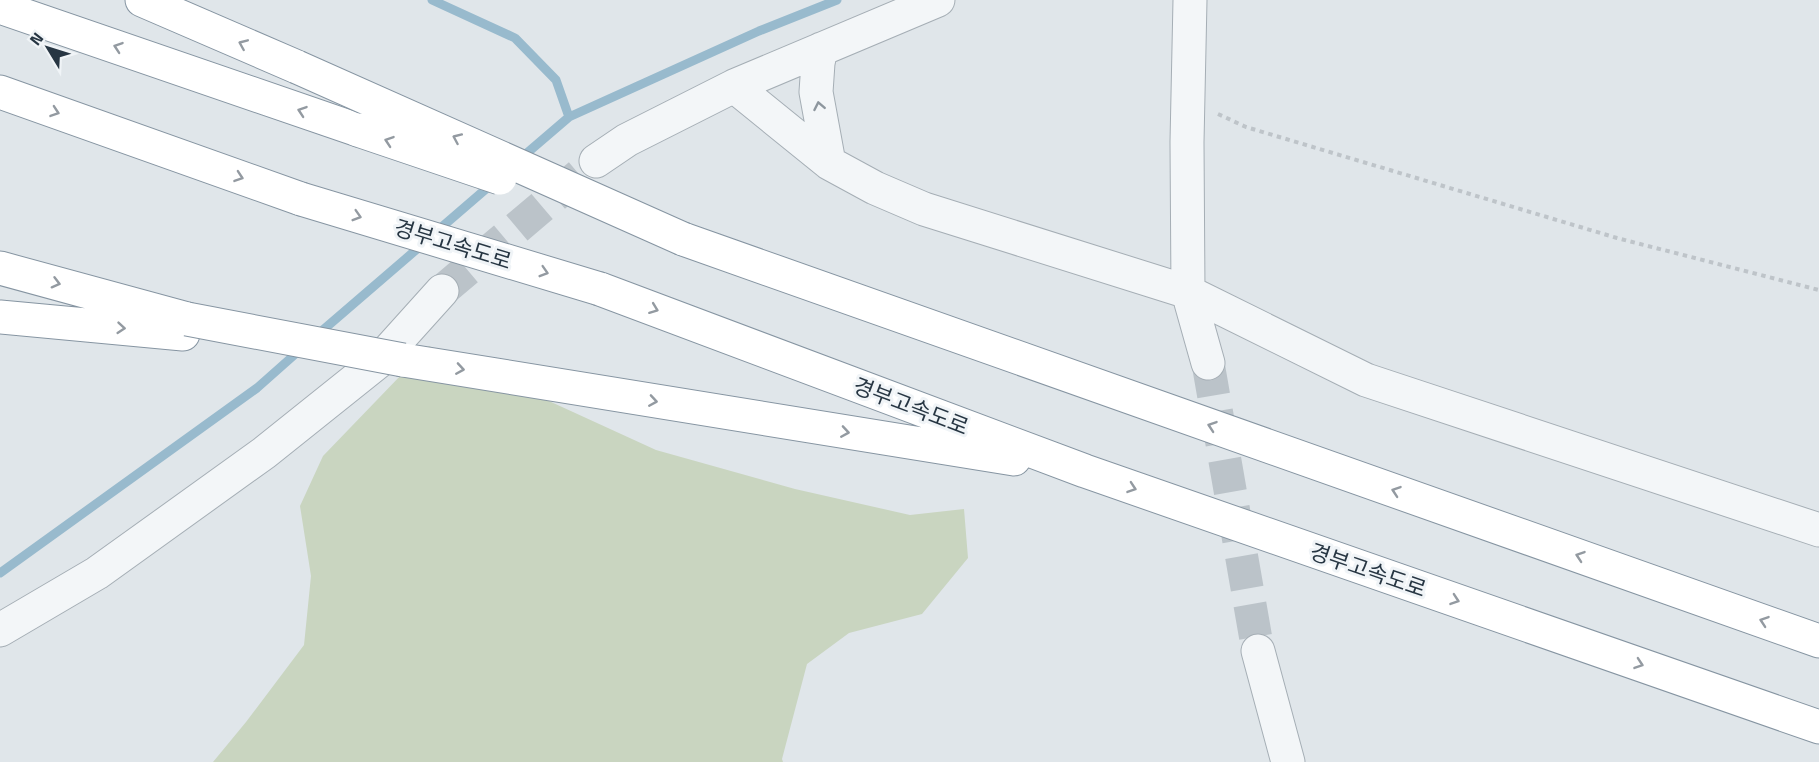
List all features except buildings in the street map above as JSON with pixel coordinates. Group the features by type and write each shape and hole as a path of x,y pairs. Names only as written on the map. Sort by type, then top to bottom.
{"highway":[{"path":"142,0 683,239"},
{"path":"0,7 683,239 1819,640"},
{"name":"경부고속도로","path":"0,93 301,199 600,289 1084,471 1819,727"},
{"path":"0,268 187,327"},
{"path":"0,317 187,327 1084,471"}],"street":[{"path":"596,161 627,140 734,86 938,0"},
{"path":"1190,0 1187,142 1188,292 1208,363"},
{"path":"821,49 816,92 830,163"},
{"path":"734,86 830,163 874,188 924,209 1188,292 1366,380 1819,530"},
{"path":"0,630 97,573 264,453 379,361 442,291"},
{"path":"1258,651 1288,762"}],"path":[{"path":"1188,101 1246,127 1617,238 1819,290"}],"green space":[{"path":"429,346 656,450 795,489 910,515 964,509 968,558 922,614 849,633 807,664 783,762 213,762 304,645 311,576 300,506 323,456"}],"waterway":[{"path":"432,0 515,38 556,80 569,117"},
{"path":"520,159 569,117 759,31 837,0"},
{"path":"436,232 494,182"},
{"path":"316,336 424,243"},
{"path":"0,573 257,388 301,349"}],"tunnel":[{"path":"442,291 596,161"},
{"path":"1208,363 1258,651"}]}
